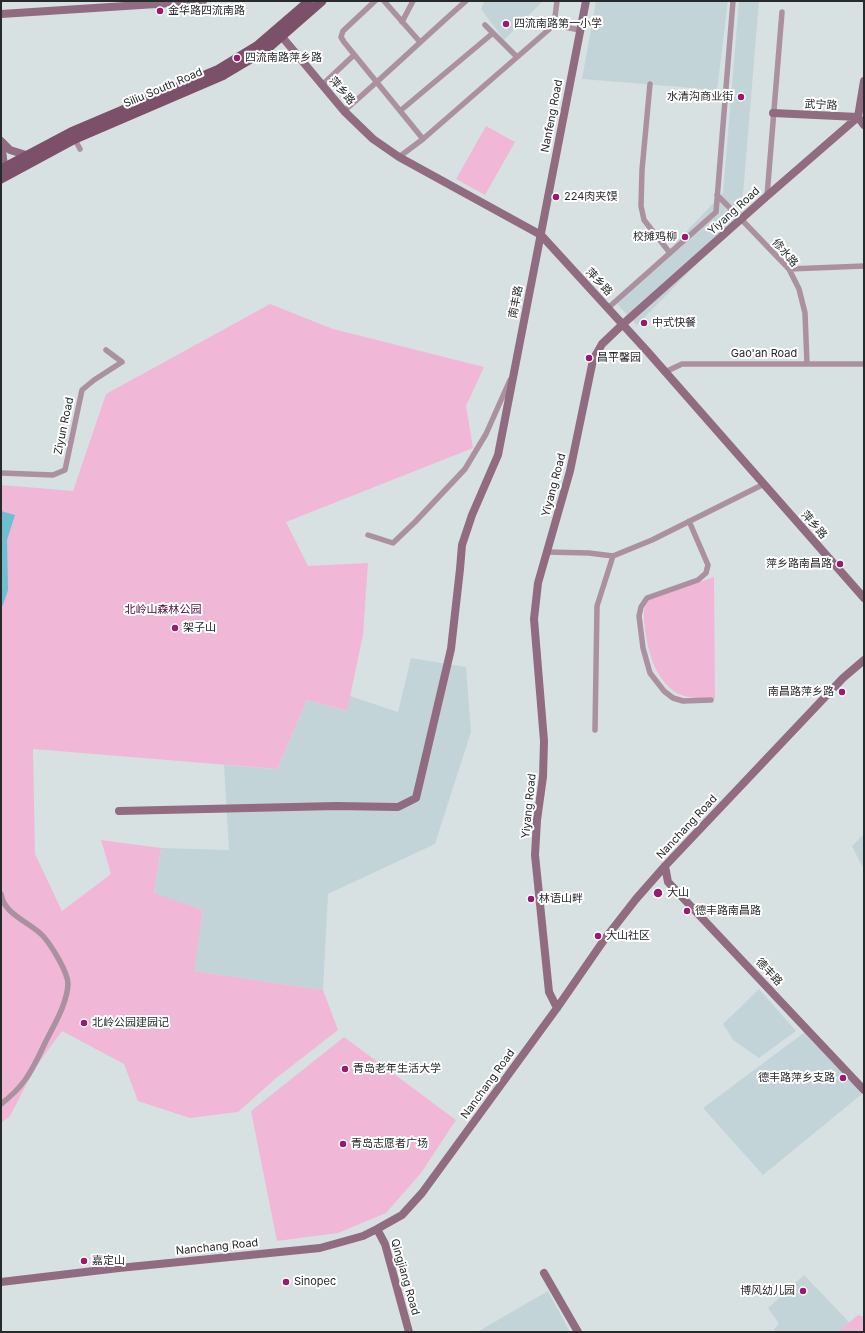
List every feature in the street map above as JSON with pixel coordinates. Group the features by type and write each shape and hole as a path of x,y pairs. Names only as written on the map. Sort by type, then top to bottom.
{"main road":[{"name":"Siliu South Road","path":"3,173 26,155 224,75 266,50 279,33 310,1"},
{"name":"Siliu South Road","path":"279,33 322,1"},
{"name":"Siliu South Road","path":"3,173 73,136"}],"street":[{"path":"1,14 203,1"},
{"path":"375,1 343,31 341,37 354,55 423,138"},
{"path":"384,1 420,42"},
{"path":"402,22 413,1"},
{"path":"344,111 466,1"},
{"path":"399,157 554,25 557,1"},
{"name":"Nanfeng Road","path":"541,235 586,1"},
{"path":"608,308 716,212 733,1"},
{"path":"767,196 782,12"},
{"path":"485,25 517,57"},
{"path":"554,25 580,30"},
{"name":"萍乡路","path":"279,33 344,111 373,139 399,157 541,235 623,324 864,598"},
{"path":"400,111 493,33"},
{"path":"322,85 354,55"},
{"path":"864,81 858,117 864,125"},
{"path":"650,84 642,170 641,206 644,220 670,253"},
{"name":"武宁路","path":"773,113 858,117"},
{"name":"Yiyang Road","path":"557,1008 549,992 535,855 537,820 543,777 544,741 534,618 538,584 570,471 593,360 602,344 623,324 858,117"},
{"path":"73,136 80,149"},
{"path":"1,142 10,150 26,155"},
{"path":"1,142 3,173"},
{"name":"修水路","path":"717,195 789,269 800,289 805,313 807,364"},
{"name":"南丰路","path":"119,811 336,806 398,807 416,798 451,649 462,546 472,516 498,455 541,235"},
{"path":"789,269 864,266"},
{"name":"Ziyun Road","path":"1,473 53,476 65,470 82,390 94,380 122,362 106,350"},
{"name":"Gao'an Road","path":"665,372 682,364 864,364"},
{"path":"368,535 392,543 415,522 465,469 486,434 513,373"},
{"path":"547,552 589,553 613,556 652,540 764,484"},
{"path":"689,521 708,565 706,573 698,580 647,598 641,607 639,616 643,648 650,673 664,691 673,698 683,701 711,700"},
{"path":"595,730 597,606 613,556"},
{"name":"Nanchang Road","path":"1,1282 119,1268 320,1248 363,1236 402,1215 422,1193 557,1008 604,940 636,899 665,866 839,683 864,660"},
{"name":"德丰路","path":"665,866 668,882 864,1090"},
{"path":"1,894 2,901 7,908 41,934 49,943 61,964 68,983 63,1008 35,1064 15,1092 1,1104"},
{"name":"Qingjiang Road","path":"378,1229 385,1244 408,1332"},
{"path":"544,1273 578,1332"}],"shaded area":[{"name":"四流南路第一小学","path":"484,1 543,1 504,40 481,9"},
{"path":"596,1 728,1 717,90 582,79"},
{"name":"水清沟商业街","path":"739,1 759,1 741,219 637,325 617,304 723,193"},
{"path":"411,658 466,667 471,732 435,844 328,894 323,990 193,971 203,910 154,894 161,848 229,850 224,765 277,769 307,700 346,711 350,696 398,712"},
{"path":"864,834 864,867 862,866 852,846"},
{"path":"759,989 796,1031 759,1058 733,1040 723,1024"},
{"path":"805,1032 862,1094 763,1175 703,1108"},
{"name":"博风幼儿园","path":"804,1275 849,1322 837,1332 776,1332 774,1329 779,1324 768,1308"},
{"path":"548,1291 570,1332 477,1332"}],"green space":[{"path":"486,126 515,142 485,195 456,179"},
{"name":"北岭山森林公园","path":"270,304 333,329 484,367 466,406 473,448 286,522 308,566 368,563 363,635 347,711 307,700 277,769 33,749 35,854 62,911 111,874 101,840 161,848 154,893 203,910 194,971 323,990 338,1030 275,1079 238,1112 190,1118 138,1101 124,1064 62,1031 35,1068 10,1116 1,1123 1,485 73,491 106,394"},
{"path":"714,577 715,699 684,696 675,692 667,685 654,665 647,642 644,625 644,610 650,599"},
{"path":"344,1037 456,1120 421,1173 386,1213 338,1233 277,1241 251,1111"},
{"path":"858,1315 864,1317 864,1332 837,1332"}],"water":[{"path":"1,511 15,515 7,540 8,590 1,607"}],"place":[{"name":"金华路四流南路","path":"160,11"},
{"name":"四流南路第一小学","path":"506,24"},
{"name":"四流南路萍乡路","path":"237,58"},
{"name":"水清沟商业街","path":"741,97"},
{"name":"224肉夹馍","path":"556,197"},
{"name":"校摊鸡柳","path":"685,237"},
{"name":"中式快餐","path":"644,323"},
{"name":"昌平馨园","path":"589,358"},
{"name":"萍乡路南昌路","path":"840,564"},
{"name":"架子山","path":"175,628"},
{"name":"南昌路萍乡路","path":"842,692"},
{"name":"大山","path":"658,893"},
{"name":"林语山畔","path":"531,899"},
{"name":"德丰路南昌路","path":"687,911"},
{"name":"大山社区","path":"598,936"},
{"name":"北岭公园建园记","path":"84,1023"},
{"name":"青岛老年生活大学","path":"345,1069"},
{"name":"德丰路萍乡支路","path":"843,1078"},
{"name":"青岛志愿者广场","path":"343,1144"},
{"name":"嘉定山","path":"84,1261"},
{"name":"Sinopec","path":"286,1282"},
{"name":"博风幼儿园","path":"803,1291"}]}
